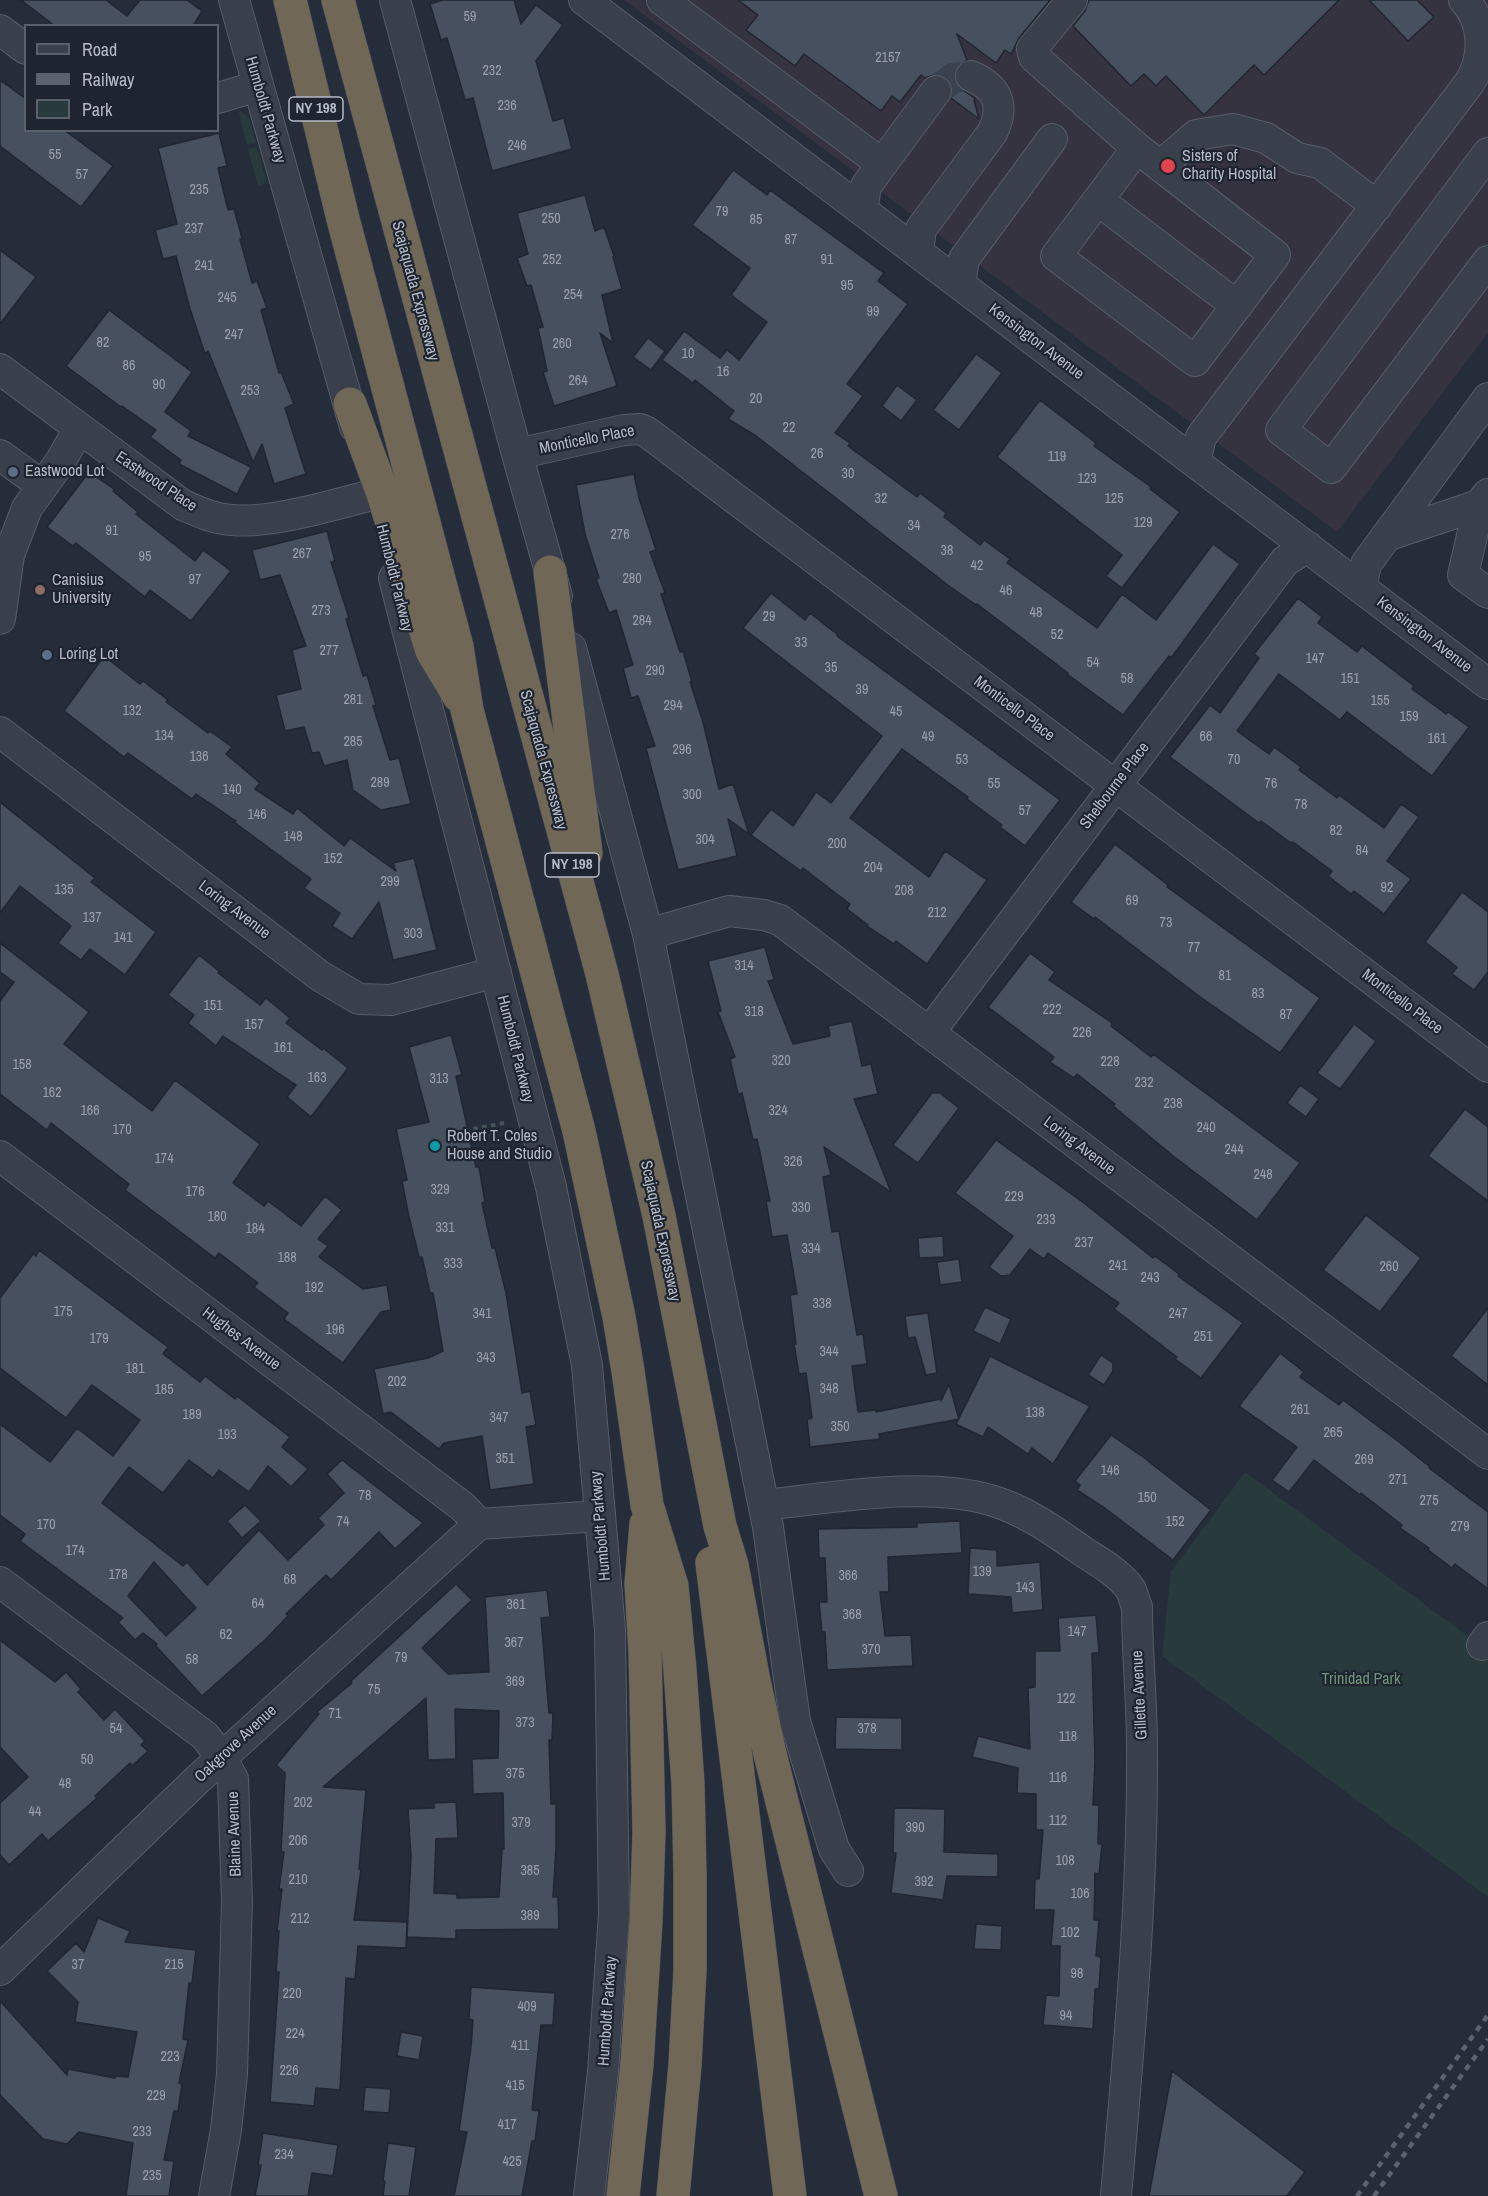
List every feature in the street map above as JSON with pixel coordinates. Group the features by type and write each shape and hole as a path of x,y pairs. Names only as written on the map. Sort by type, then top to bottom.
{"highway":[{"name":"NY 198","path":"290,0 343,219 457,647 467,711 560,1057 586,1166 626,1360 647,1505"},
{"name":"Scajaquada Expressway","path":"338,0 602,974 659,1216 720,1526 732,1565 769,1750 881,2196"},
{"path":"350,404 382,491 432,651 467,711"},
{"path":"550,572 602,974"},
{"path":"623,2196 636,2076 647,1910 649,1832 646,1662 641,1584 647,1505"},
{"path":"647,1505 672,1586 690,1829 690,1970 686,2065 673,2196"},
{"path":"720,1526 711,1568 790,2196"}],"street":[{"name":"Humboldt Parkway","path":"234,0 350,404 551,1187 587,1365 610,1630 614,1914 603,2072 589,2196"},
{"path":"395,0 648,934 764,1505 795,1721 834,1849 848,1871"},
{"name":"Kensington Avenue","path":"585,0 1488,684"},
{"path":"662,0 882,164"},
{"path":"1072,0 1032,49 1034,57 1149,157 1275,255 1195,361 1056,256 1098,200 1149,157 1196,135 1233,129 1266,138 1297,158 1312,179 1372,213"},
{"path":"0,30 24,48"},
{"path":"1195,462 1201,437 1470,82 1480,37"},
{"path":"918,252 921,230 992,134 999,119 999,105 994,93 982,81 971,76"},
{"path":"219,98 258,86"},
{"path":"862,210 866,186 936,91"},
{"path":"960,284 964,259 1052,139"},
{"path":"1488,153 1281,430 1331,468 1488,261"},
{"path":"1098,200 1237,306"},
{"name":"Eastwood Place","path":"0,369 183,505 207,515 231,520 261,520 372,495"},
{"path":"1361,588 1366,564 1488,398"},
{"path":"0,619 9,555 27,508 79,429"},
{"name":"Monticello Place","path":"517,454 624,430 640,429 647,432 1488,1066"},
{"path":"0,455 43,486"},
{"path":"1386,536 1483,500"},
{"path":"1483,500 1463,574 1488,593"},
{"name":"Shelbourne Place","path":"929,1033 1285,561 1308,548"},
{"name":"Loring Avenue","path":"0,732 320,976 359,999 391,1000 496,972"},
{"name":"Loring Avenue","path":"648,934 729,911 764,915 780,920 1488,1454"},
{"name":"Hughes Avenue","path":"0,1156 463,1507 479,1524"},
{"name":"Gillette Avenue","path":"764,1505 915,1491 958,1493 991,1500 1018,1511 1062,1537 1112,1572 1130,1590 1137,1607 1142,1747 1140,1842 1132,2015 1116,2196"},
{"path":"479,1524 600,1516"},
{"name":"Oakgrove Avenue","path":"0,1970 221,1757 479,1524"},
{"name":"Blaine Avenue","path":"0,1582 204,1736 221,1757 232,1779 237,1902 232,2074 226,2130 214,2196"}],"path":[{"path":"438,1136 504,1123"}],"shaded area":[{"name":"Sisters of Charity Hospital","path":"624,0 1488,0 1488,333 1337,532"}],"green space":[{"path":"240,110 249,118 256,143 247,145"},
{"path":"257,147 267,183 258,186 248,149"},
{"name":"Trinidad Park","path":"1245,1472 1488,1651 1488,1897 1162,1656 1171,1572"}],"building":[{"path":"21,0 106,0 127,16 140,0 187,0 202,11 194,24 52,24"},
{"path":"443,0 514,0 521,24 536,5 563,25 536,61 553,121 564,118 572,149 492,171 473,98 465,100 447,38 441,40 430,4"},
{"path":"738,0 1050,0 1019,38 1011,54 1005,50 996,63 957,34 967,60 956,68 954,77 957,86 976,99 974,100 979,119 951,98 952,84 946,77 937,74 925,78 921,75 900,102 892,96 881,111 804,54 795,66 746,30 758,15"},
{"path":"1089,0 1339,0 1264,75 1254,65 1204,115 1166,76 1156,86 1144,74 1131,86 1073,26 1085,11"},
{"path":"1369,0 1417,0 1434,17 1408,41"},
{"path":"0,80 24,98 24,132 67,132 113,166 81,207 0,146"},
{"path":"219,133 227,166 218,168 228,210 234,209 252,283 257,281 267,308 261,310 279,373 281,372 294,404 285,408 306,474 274,484 262,444 253,462 208,351 205,354 176,256 163,259 155,230 177,224 158,148"},
{"path":"733,170 767,195 770,190 884,273 878,281 908,304 847,384 863,396 835,433 850,443 848,446 917,497 920,493 946,513 944,517 980,545 984,540 1010,559 1007,563 1097,628 1122,594 1156,620 1213,544 1240,564 1171,658 1169,656 1123,715 977,604 949,586 756,436 728,419 734,411 695,380 693,383 662,360 684,331 720,358 727,350 739,360 767,322 731,295 750,268 692,225"},
{"path":"585,195 595,231 604,227 622,289 602,295 613,343 600,333 617,386 554,406 543,372 547,371 538,328 543,327 531,285 527,286 517,258 528,254 517,213"},
{"path":"0,250 36,277 0,324"},
{"path":"109,310 192,372 165,412 191,431 188,436 251,467 237,494 179,464 181,460 150,437 156,430 66,366"},
{"path":"648,338 665,351 651,370 633,357"},
{"path":"976,354 1002,373 959,430 933,410"},
{"path":"897,385 917,400 901,421 882,406"},
{"path":"1040,400 1096,443 1094,446 1151,487 1150,489 1180,512 1122,588 1106,576 1122,555 997,457"},
{"path":"89,472 114,489 113,491 138,512 136,514 195,561 203,550 231,571 191,621 150,590 145,597 76,543 73,546 47,527"},
{"path":"634,474 639,498 656,550 650,552 665,593 661,594 680,652 683,651 719,789 733,784 749,834 728,819 737,856 678,870 646,748 655,746 638,696 631,698 623,668 633,665 616,610 609,613 596,579 599,578 585,534 576,485"},
{"path":"327,531 335,561 331,562 349,618 346,619 363,676 367,675 376,705 373,706 390,760 399,758 411,804 381,810 353,790 347,760 324,766 319,752 312,753 304,727 285,731 276,695 301,689 292,650 306,646 280,575 260,580 252,550"},
{"path":"771,593 805,620 810,613 837,636 1060,800 1025,846 1000,827 1002,825 967,799 968,797 902,749 850,818 929,877 945,851 987,880 927,964 896,941 894,944 867,926 847,909 850,904 803,868 801,871 751,835 771,809 793,826 816,792 831,803 882,736 743,628"},
{"path":"1298,598 1322,617 1318,623 1357,652 1362,646 1414,686 1412,689 1446,714 1448,712 1469,727 1432,776 1347,712 1340,720 1279,674 1237,731 1269,754 1274,747 1301,767 1299,770 1337,798 1339,795 1384,828 1401,804 1419,817 1387,861 1411,879 1384,914 1354,891 1351,894 1328,876 1332,871 1293,842 1291,843 1261,821 1259,823 1170,757 1210,705 1220,713 1259,658 1254,654"},
{"path":"104,656 140,684 143,681 168,700 166,702 208,733 210,731 232,747 226,754 260,783 255,789 293,814 297,808 344,846 350,838 396,871 393,863 414,858 437,950 393,960 379,902 352,939 332,926 340,913 304,888 311,879 234,822 236,821 196,794 192,799 128,753 124,757 64,711"},
{"path":"0,802 95,878 91,882 156,932 125,975 90,949 81,960 58,943 71,926 20,886 0,913"},
{"path":"1115,844 1168,885 1167,887 1320,998 1280,1053 1199,996 1095,917 1094,919 1071,902"},
{"path":"1462,892 1488,912 1488,972 1474,990 1452,974 1457,967 1425,942"},
{"path":"0,943 89,1012 64,1044 109,1079 152,1111 175,1080 260,1144 233,1183 264,1206 268,1201 301,1226 325,1196 342,1210 318,1239 328,1246 319,1257 363,1289 387,1285 391,1310 381,1312 343,1363 284,1319 288,1313 254,1287 258,1283 219,1253 215,1258 125,1190 129,1184 51,1123 47,1130 0,1094 0,1001 14,982 0,972"},
{"path":"765,947 774,980 768,981 793,1044 830,1036 828,1026 852,1021 862,1066 871,1064 878,1094 854,1099 891,1192 824,1147 831,1175 823,1177 832,1232 839,1231 857,1335 863,1334 867,1364 852,1366 858,1412 876,1410 876,1412 941,1399 941,1401 949,1384 959,1419 879,1434 880,1439 810,1447 807,1419 812,1418 806,1373 799,1374 794,1344 796,1344 790,1295 797,1294 787,1235 772,1237 766,1201 770,1201 757,1139 753,1140 742,1093 738,1094 730,1059 735,1057 718,1012 721,1011 708,961"},
{"path":"1030,953 1055,972 1049,980 1112,1023 1111,1026 1151,1057 1153,1054 1300,1163 1257,1220 1172,1155 1113,1106 1115,1104 1077,1074 1074,1078 1050,1062 1054,1057 988,1007"},
{"path":"199,955 219,971 218,973 260,1005 266,998 290,1018 286,1023 348,1068 311,1117 287,1097 296,1085 223,1036 216,1046 188,1023 194,1015 168,995"},
{"path":"1354,1024 1376,1041 1340,1089 1317,1073"},
{"path":"451,1035 462,1075 456,1076 476,1167 479,1167 485,1202 482,1203 492,1248 495,1248 506,1293 522,1393 530,1391 536,1425 526,1427 534,1484 490,1490 482,1436 444,1443 439,1449 391,1412 383,1414 374,1369 428,1358 443,1351 433,1293 430,1293 422,1257 419,1257 409,1217 402,1181 407,1180 396,1129 429,1122 409,1047"},
{"path":"1300,1085 1319,1099 1306,1117 1287,1103"},
{"path":"932,1093 940,1093 959,1108 918,1163 893,1145"},
{"path":"1465,1109 1488,1127 1488,1201 1428,1156"},
{"path":"996,1140 1243,1323 1201,1378 1114,1309 1119,1303 1048,1253 1044,1259 1030,1249 1010,1275 1001,1276 989,1267 1013,1236 955,1193"},
{"path":"1366,1215 1421,1258 1380,1312 1323,1270"},
{"path":"943,1236 944,1257 919,1258 918,1238"},
{"path":"39,1250 168,1347 163,1354 200,1382 205,1376 235,1399 237,1396 290,1437 282,1447 308,1469 291,1487 268,1466 249,1492 219,1470 213,1478 189,1460 163,1493 129,1467 102,1503 183,1566 187,1562 207,1585 259,1530 288,1560 324,1525 318,1518 344,1493 327,1474 342,1460 423,1523 395,1549 379,1532 331,1580 326,1575 286,1614 288,1616 266,1639 202,1696 155,1645 157,1644 143,1633 135,1640 118,1622 123,1618 20,1541 25,1534 0,1515 0,1424 50,1462 77,1428 113,1456 140,1420 92,1385 66,1418 0,1368 0,1298 33,1254 36,1256","holes":["154,1562 196,1608 166,1636 128,1596"]},
{"path":"959,1259 962,1282 940,1285 937,1262"},
{"path":"985,1307 1011,1319 1000,1344 973,1331"},
{"path":"1488,1308 1488,1385 1451,1356"},
{"path":"928,1313 937,1373 926,1375 915,1337 908,1338 905,1316"},
{"path":"1280,1353 1304,1372 1300,1377 1339,1405 1343,1400 1488,1512 1488,1589 1455,1564 1452,1568 1428,1550 1429,1548 1400,1528 1402,1525 1314,1460 1289,1492 1272,1480 1297,1447 1239,1406"},
{"path":"1101,1355 1113,1363 1113,1371 1104,1385 1088,1375"},
{"path":"990,1356 1090,1406 1053,1464 1032,1448 1028,1454 988,1427 983,1437 956,1424"},
{"path":"1111,1435 1211,1510 1173,1560 1077,1490 1080,1485 1075,1481"},
{"path":"245,1505 261,1521 242,1538 227,1521"},
{"path":"960,1521 962,1553 888,1557 889,1592 880,1592 885,1636 911,1635 913,1666 827,1670 825,1632 822,1632 819,1602 827,1602 825,1558 819,1558 818,1529 917,1527 917,1523"},
{"path":"970,1548 997,1550 997,1566 1040,1562 1043,1610 1012,1613 1011,1597 968,1594"},
{"path":"456,1584 472,1600 422,1648 448,1674 489,1672 485,1597 547,1590 550,1617 541,1618 549,1713 553,1713 552,1740 549,1740 551,1804 556,1804 553,1897 558,1897 559,1929 456,1930 456,1939 407,1937 411,1857 408,1809 434,1808 434,1803 456,1802 458,1838 436,1839 434,1893 457,1894 457,1898 499,1897 502,1849 504,1849 503,1793 473,1794 472,1759 498,1758 499,1711 455,1709 456,1759 428,1760 426,1698 323,1787 366,1790 359,1869 361,1869 354,1920 407,1922 406,1948 358,1946 355,1979 346,1978 340,2090 316,2088 314,2106 270,2102 279,1972 276,1972 279,1931 277,1931 282,1889 279,1889 284,1852 281,1852 285,1773 276,1765 319,1714 317,1712 352,1683 351,1681"},
{"path":"1096,1615 1099,1653 1092,1653 1095,1762 1093,1805 1099,1805 1098,1844 1102,1844 1099,1874 1095,1873 1094,1920 1099,1920 1096,1956 1101,1957 1099,1989 1095,1989 1093,2029 1043,2025 1046,1995 1059,1996 1060,1946 1051,1946 1054,1910 1034,1910 1035,1879 1039,1879 1043,1830 1036,1830 1036,1794 1017,1793 1018,1768 972,1757 978,1736 1030,1749 1028,1688 1035,1687 1035,1651 1060,1651 1058,1618"},
{"path":"0,1640 55,1682 66,1672 81,1689 78,1692 104,1720 115,1709 145,1741 141,1745 148,1751 132,1766 130,1763 95,1796 97,1798 48,1841 42,1834 9,1865 0,1855 0,1803 28,1777 0,1747"},
{"path":"836,1717 902,1718 902,1750 835,1749"},
{"path":"894,1808 945,1809 944,1852 998,1854 998,1877 947,1876 943,1900 891,1893 896,1853 893,1853"},
{"path":"98,1918 130,1931 125,1942 196,1950 192,1983 189,1983 183,2039 188,2040 179,2083 182,2084 178,2111 174,2111 164,2160 174,2161 169,2196 126,2196 133,2143 79,2132 67,2144 43,2139 0,2095 0,2001 67,2075 68,2069 115,2078 115,2076 128,2077 137,2032 75,2022 78,2002 47,1971 76,1943 84,1952"},
{"path":"976,1924 1002,1926 1001,1950 974,1949"},
{"path":"471,1987 555,1993 553,2025 541,2025 532,2110 539,2111 535,2141 532,2141 522,2196 454,2196 467,2132 459,2131 471,2047 473,2020 469,2019"},
{"path":"401,2032 423,2036 419,2060 397,2056"},
{"path":"1172,2071 1305,2172 1287,2196 1149,2196"},
{"path":"365,2087 391,2089 389,2113 363,2111"},
{"path":"263,2133 338,2145 333,2176 312,2173 308,2196 255,2196 261,2165 258,2165"},
{"path":"388,2143 416,2147 409,2196 383,2196"}],"tunnel":[{"path":"936,91 953,78 971,76"}],"railway":[{"path":"1357,2196 1488,2015"},
{"path":"1374,2196 1488,2039"}],"place":[{"name":"Sisters of Charity Hospital","path":"1168,166"},
{"name":"Eastwood Lot","path":"13,472"},
{"name":"Canisius University","path":"40,590"},
{"name":"Loring Lot","path":"47,655"},
{"name":"Robert T. Coles House and Studio","path":"435,1146"}]}
